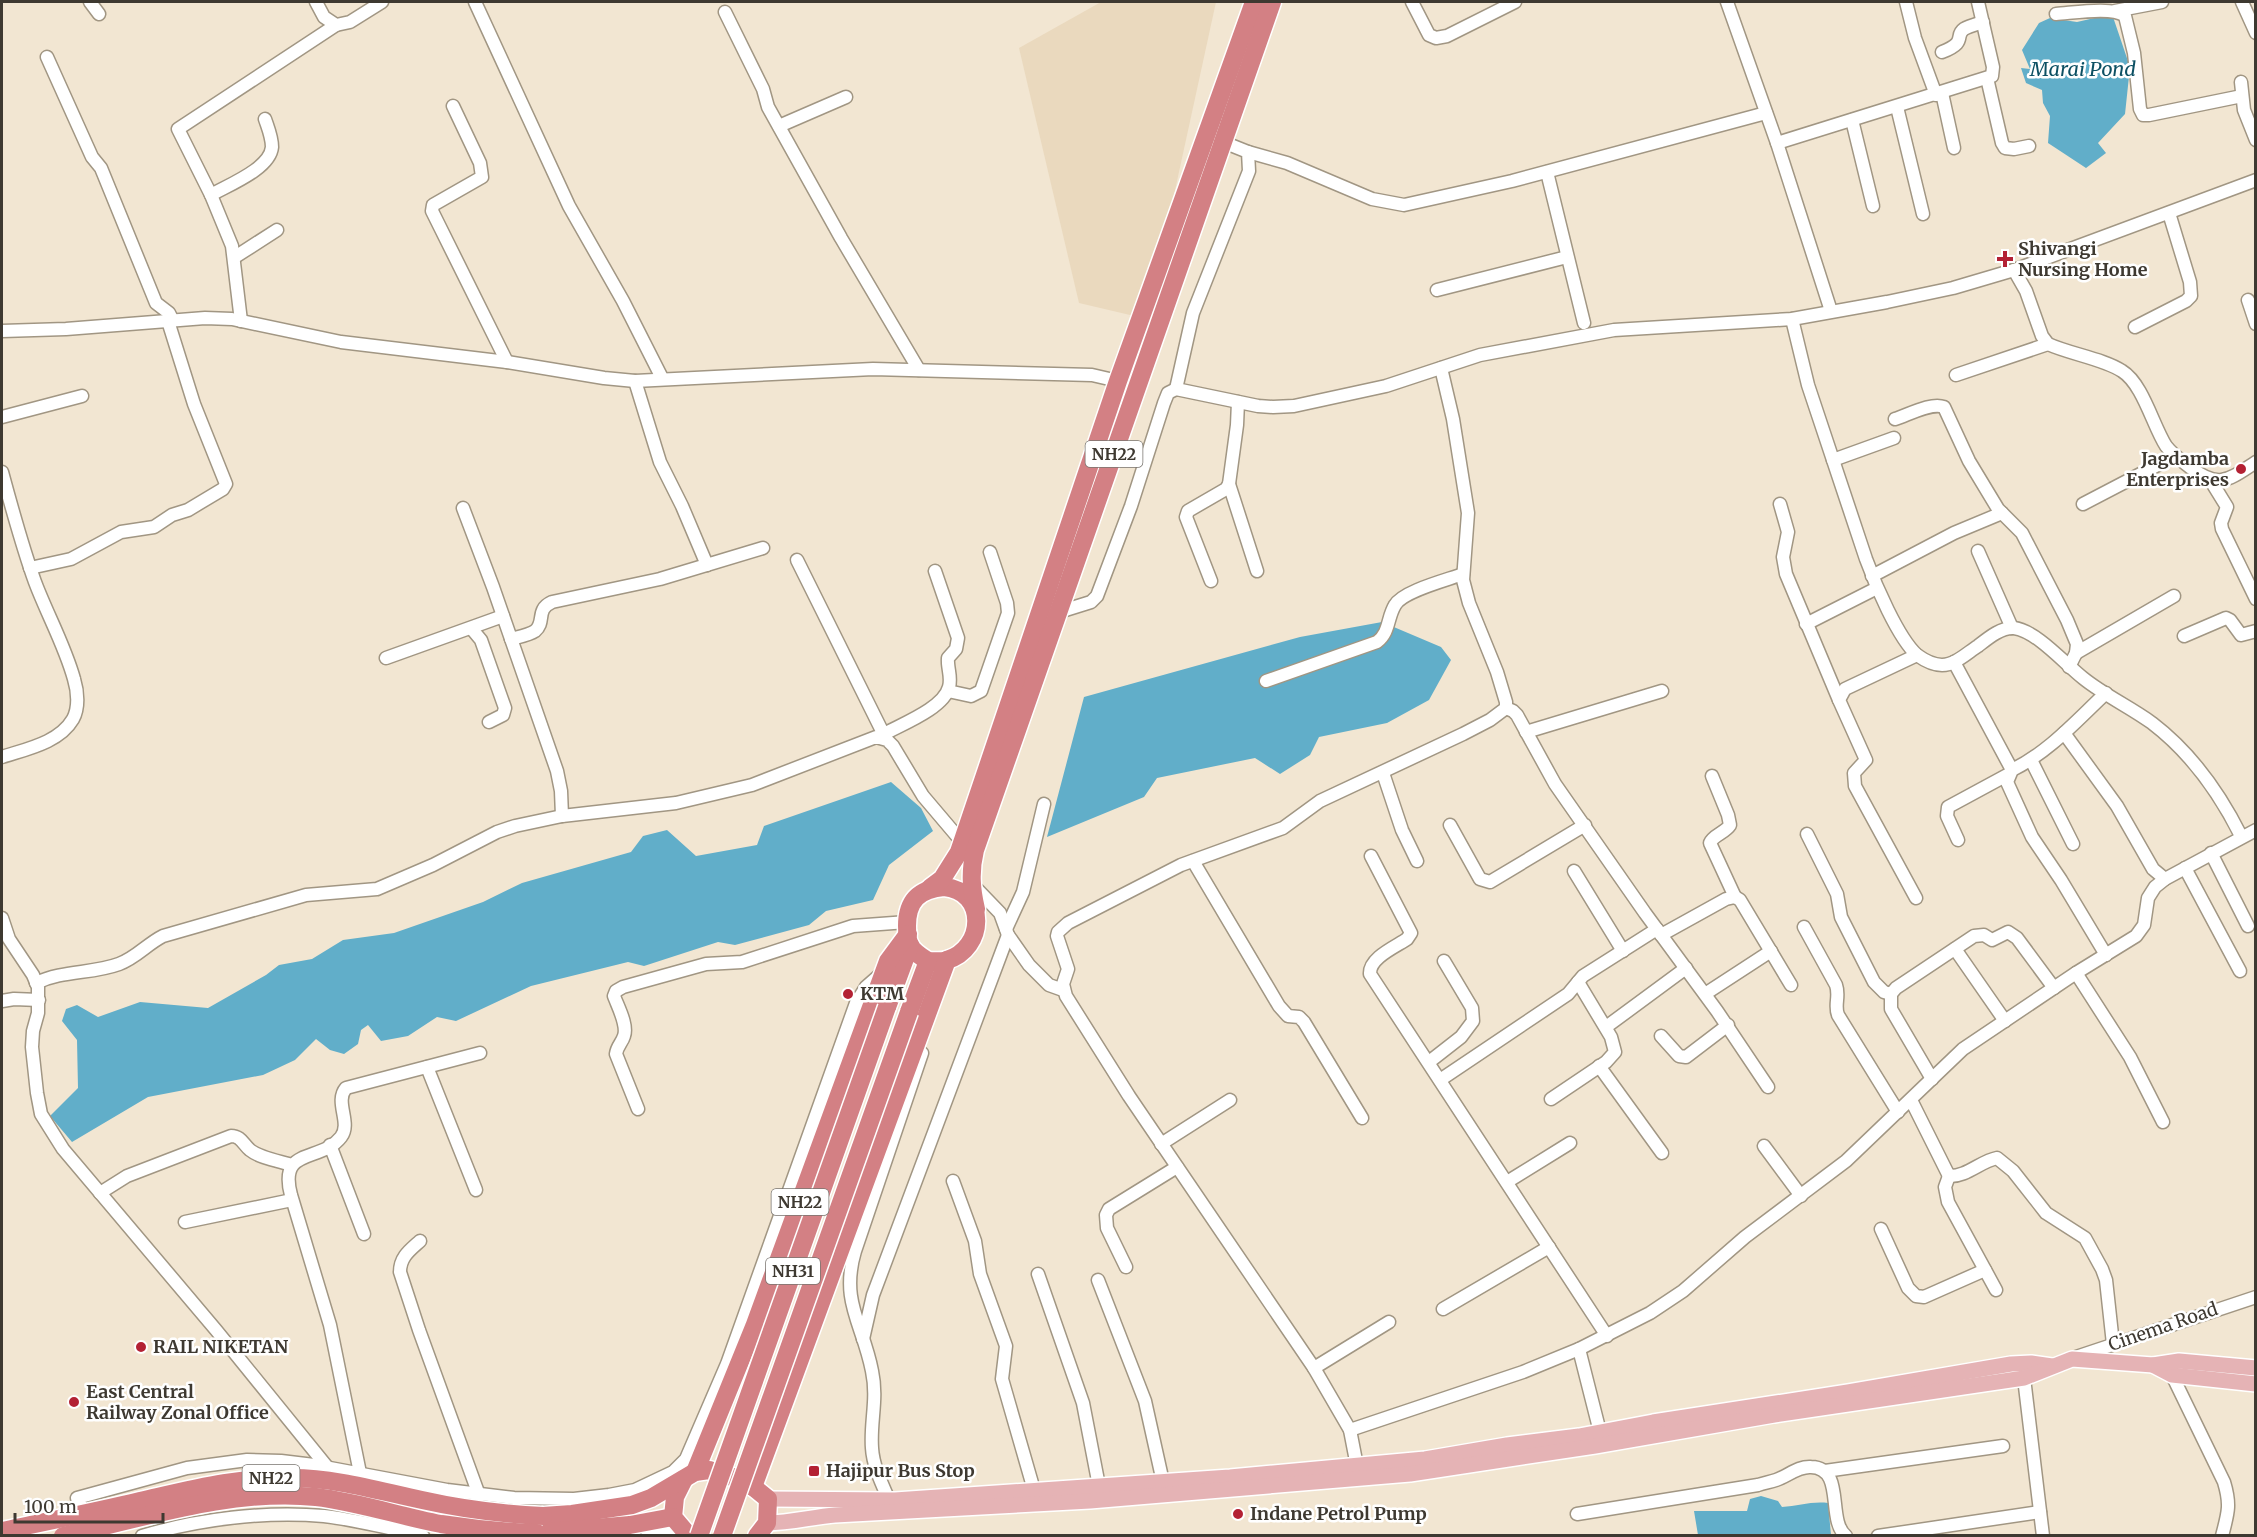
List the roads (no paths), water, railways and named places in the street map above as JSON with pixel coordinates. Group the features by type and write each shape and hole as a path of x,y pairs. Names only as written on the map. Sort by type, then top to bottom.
{"highway":[{"name":"NH22","path":"63,1536 234,1498 274,1495 315,1497 362,1505 441,1524 504,1532 537,1533 619,1526 681,1526 675,1497 689,1476 754,1327 885,970 892,955 908,934 910,906 922,893 942,879 959,852 1118,381 1254,2"},
{"name":"NH22","path":"753,1487 947,960 958,954 975,933 976,909 971,869 975,850 1272,2"},
{"path":"930,888 958,889 965,894 976,909"},
{"path":"908,934 928,961 947,960"},
{"name":"NH31","path":"699,1536 887,1007 908,934"},
{"name":"NH31","path":"722,1536 928,961"},
{"path":"689,1476 709,1470 746,1481 768,1499 762,1530"},
{"name":"NH22","path":"2,1531 204,1485 248,1479 294,1478 333,1481 459,1508 543,1516 572,1514 634,1497 651,1498 689,1476"}],"main road":[{"path":"768,1499 889,1500 1163,1482 1264,1481 1410,1474 1774,1415 2024,1378 2072,1359 2153,1365 2179,1361 2256,1368"},
{"path":"762,1530 796,1520 834,1515 1019,1506 1264,1481 1600,1432 2011,1364 2031,1362 2052,1366"},
{"path":"2153,1365 2172,1375 2256,1384"}],"street":[{"path":"90,2 99,14"},
{"path":"316,2 324,17 336,25"},
{"path":"241,321 235,257 211,195 178,129 336,25 350,22 382,2"},
{"path":"475,2 569,206 623,302 662,378"},
{"path":"1412,2 1429,35 1436,38 1447,36 1515,2"},
{"path":"1727,2 1777,143 1831,311"},
{"path":"1905,2 1915,38 1939,94 1954,148"},
{"path":"1777,143 1992,76 1994,72 1978,2"},
{"path":"2056,14 2115,11 2162,2"},
{"path":"2242,2 2256,33"},
{"path":"2115,11 2125,16 2135,62 2140,109 2143,114 2149,115 2242,96"},
{"path":"725,12 764,90 766,103 841,238 920,370"},
{"path":"1942,52 1957,46 1964,29 1983,22"},
{"path":"30,568 71,558 121,532 154,527 172,515 188,510 223,489 226,484 201,423 170,313 156,303 101,168 92,157 47,57"},
{"path":"1987,78 2002,143 2005,147 2014,149 2029,146"},
{"path":"2241,82 2244,110 2256,140"},
{"path":"779,126 846,97"},
{"path":"453,105 480,163 482,177 434,205 432,211 507,362"},
{"path":"1897,107 1923,214"},
{"path":"1223,142 1287,163 1372,199 1404,205 1547,172 1766,113"},
{"path":"211,195 256,170 266,161 272,147 265,119"},
{"path":"1852,120 1873,206"},
{"path":"1176,389 1193,313 1249,171 1248,152"},
{"path":"1547,172 1584,323"},
{"path":"1059,612 1091,602 1097,596 1131,506 1164,403 1168,393 1176,389 1273,408 1294,406 1386,386 1480,355 1614,330 1792,319 1887,302 1953,288 2014,270 2256,180"},
{"path":"2135,327 2187,301 2191,296 2190,282 2169,213"},
{"path":"235,257 277,230"},
{"path":"1437,290 1567,257"},
{"path":"2014,270 2026,291 2042,336 2048,344 2122,371 2137,388 2162,440 2175,456 2211,481 2227,507 2222,530 2256,599"},
{"path":"2248,300 2256,324"},
{"path":"2,331 66,329 205,318 241,321 341,342 507,362 635,381 873,369 1092,375 1118,381"},
{"path":"1792,319 1808,386 1874,582 1904,637 1917,655 1934,664 1944,665 1954,662 1998,633 2012,628 2024,632 2040,641 2088,682 2153,724 2181,751 2220,799 2241,837"},
{"path":"1956,375 2048,344"},
{"path":"1441,368 1454,419 1468,513 1463,574 1468,603 1497,672 1506,708"},
{"path":"635,381 660,462 707,565"},
{"path":"2,417 82,396"},
{"path":"1210,581 1186,517 1188,511 1226,489 1237,425 1238,402"},
{"path":"1895,419 1931,407 1940,405 1944,407 1969,461 1990,498 2029,544 2076,639 2076,653 2069,667"},
{"path":"1833,460 1894,438"},
{"path":"2083,504 2175,456"},
{"path":"2211,481 2229,480 2256,462"},
{"path":"2,472 30,568 74,680 78,703 73,718 65,729 36,747 2,757"},
{"path":"1228,484 1257,571"},
{"path":"1780,504 1788,532 1783,564 1806,624 1866,760 1854,773 1855,786 1916,898"},
{"path":"463,508 557,771 562,816"},
{"path":"1806,624 1954,533 2002,513"},
{"path":"511,639 535,631 541,622 545,605 552,602 660,579 763,548"},
{"path":"1978,551 2012,628"},
{"path":"948,691 971,696 981,691 1008,613 1007,603 990,552"},
{"path":"797,560 885,737 930,806 962,842"},
{"path":"36,983 61,974 118,965 133,957 151,942 164,936 306,895 377,889 433,865 497,832 515,826 562,816 676,803 752,785 861,742 876,737 885,737 936,705 948,691 950,683 948,658 956,649 958,638 935,571"},
{"path":"1266,681 1377,642 1387,630 1391,615 1400,599 1463,574"},
{"path":"2076,653 2174,596"},
{"path":"386,658 503,616"},
{"path":"2184,636 2226,618 2241,635 2256,631"},
{"path":"471,628 481,640 506,708 504,715 489,722"},
{"path":"1839,700 1845,689 1917,655"},
{"path":"1954,662 2011,772 2007,782 2032,837 2106,955"},
{"path":"1526,732 1662,691"},
{"path":"1958,840 1947,816 1948,807 2031,760 2064,733 2106,693"},
{"path":"1506,708 1517,715 1547,771 1659,932 1728,1025 1768,1088"},
{"path":"1063,990 1068,969 1057,936 1063,927 1162,873 1284,828 1320,801 1383,773 1490,720 1506,708"},
{"path":"2064,733 2116,806 2153,869 2165,879"},
{"path":"2031,760 2073,844"},
{"path":"1383,773 1402,830 1417,861"},
{"path":"1712,776 1730,825 1710,843 1735,897 1740,900 1791,985"},
{"path":"863,1341 873,1294 1023,892 1044,804"},
{"path":"1450,825 1480,879 1490,882 1585,825"},
{"path":"1350,1430 1523,1372 1607,1336 1650,1313 1683,1291 1745,1237 1846,1161 1963,1049 2076,973 2136,936 2145,925 2148,898 2155,887 2165,879 2256,830"},
{"path":"1807,834 1837,894 1841,917 1874,982 1884,992 1891,994"},
{"path":"2211,853 2248,926"},
{"path":"1371,856 1411,933 1407,939 1373,962 1370,974 1607,1336"},
{"path":"1193,861 1279,1006 1288,1016 1299,1017 1304,1022 1362,1118"},
{"path":"2185,868 2240,971"},
{"path":"1574,871 1623,951"},
{"path":"971,883 1000,913 1007,932 1029,965 1049,985 1063,990 1161,1143 1314,1368 1350,1430 1357,1466"},
{"path":"1440,1080 1568,994 1583,976 1623,951 1726,899 1735,897"},
{"path":"2,918 9,939 36,983 39,1000 32,1047 41,1114 63,1149 216,1330 328,1468"},
{"path":"638,1109 616,1054 625,1035 614,996 616,991 623,987 706,964 742,962 853,926 908,934"},
{"path":"1804,927 1836,986 1838,1015 1898,1112"},
{"path":"1932,1079 1892,1009 1891,994 1896,988 1979,934 1992,940 2008,932 2012,934 2054,988"},
{"path":"1955,949 2005,1021"},
{"path":"1705,994 1771,951"},
{"path":"1429,1062 1461,1037 1473,1021 1472,1008 1444,961"},
{"path":"1606,1027 1686,968"},
{"path":"96,1536 77,1498 187,1468 236,1461 281,1461 479,1495 514,1498 634,1497 673,1472 686,1459 697,1437 727,1364 856,1003 866,987 885,970"},
{"path":"2076,973 2130,1058 2163,1122"},
{"path":"889,1500 874,1463 872,1448 876,1393 872,1370 850,1294 851,1267 935,1013 941,990 940,980"},
{"path":"1551,1099 1599,1066 1615,1052 1606,1027 1578,982"},
{"path":"2,1001 39,1000"},
{"path":"1660,1036 1679,1056 1686,1057 1728,1025"},
{"path":"100,1193 127,1176 231,1136 236,1136 257,1154 292,1165 330,1145 343,1135 345,1129 341,1096 346,1088 480,1053"},
{"path":"1599,1066 1662,1153"},
{"path":"427,1067 476,1190"},
{"path":"1161,1143 1230,1100"},
{"path":"1911,1100 1949,1176 1945,1186 1948,1202 1996,1290"},
{"path":"1507,1182 1570,1143"},
{"path":"330,1145 364,1234"},
{"path":"1764,1146 1801,1196"},
{"path":"1949,1176 1962,1174 1990,1159 1997,1158 2013,1171 2046,1213 2085,1238 2106,1280 2113,1344"},
{"path":"292,1165 287,1182 330,1325 360,1473"},
{"path":"1126,1267 1107,1228 1106,1215 1109,1209 1177,1167"},
{"path":"953,1181 975,1240 980,1274 1006,1346 1002,1379 1034,1490"},
{"path":"186,1222 292,1200"},
{"path":"1881,1228 1908,1288 1916,1296 1924,1297 1985,1270"},
{"path":"420,1241 404,1257 400,1265 400,1272 479,1495"},
{"path":"1443,1309 1549,1247"},
{"path":"1038,1274 1083,1403 1099,1486"},
{"path":"1098,1280 1145,1401 1163,1482"},
{"name":"Cinema Road","path":"2072,1359 2256,1297"},
{"path":"1314,1368 1389,1322"},
{"path":"1579,1349 1600,1432"},
{"path":"2172,1375 2224,1482 2229,1497 2230,1504 2222,1536"},
{"path":"2024,1378 2043,1536"},
{"path":"1577,1514 1758,1485 1776,1480 1801,1468 1812,1467 1825,1471 2003,1446"},
{"path":"1825,1471 1831,1482 1839,1524 1846,1536"},
{"path":"1878,1536 2040,1512"},
{"path":"142,1536 172,1527 246,1517 292,1515 346,1519 423,1536"},
{"path":"647,1536 681,1526"}],"water":[{"name":"Marai Pond","path":"2112,14 2130,67 2125,114 2098,143 2106,153 2086,168 2048,143 2050,116 2043,103 2042,90 2026,83 2021,68 2030,69 2022,50 2039,23 2050,18 2077,22"},
{"path":"1382,622 1441,647 1451,660 1429,700 1387,723 1319,737 1310,755 1280,774 1255,758 1157,778 1144,797 1047,837 1084,697 1300,637"},
{"path":"891,782 921,808 933,831 889,865 873,900 826,911 809,925 735,945 718,942 644,966 628,962 531,986 456,1021 437,1017 408,1036 381,1041 368,1025 361,1030 358,1044 344,1054 330,1050 316,1039 295,1060 263,1075 148,1097 72,1142 50,1116 78,1088 77,1040 62,1021 66,1009 77,1005 98,1017 140,1002 208,1008 266,975 279,965 312,959 343,940 394,933 483,902 522,883 631,852 643,836 667,830 696,856 757,845 764,826"},
{"path":"1761,1496 1778,1501 1782,1507 1828,1503 1831,1535 1698,1535 1694,1511 1747,1511 1750,1499"}],"place":[{"name":"Shivangi Nursing Home","path":"2005,259"},
{"name":"Jagdamba Enterprises","path":"2241,469"},
{"name":"KTM","path":"848,994"},
{"name":"RAIL NIKETAN","path":"141,1347"},
{"name":"East Central Railway Zonal Office","path":"74,1402"},
{"name":"Hajipur Bus Stop","path":"814,1471"},
{"name":"Indane Petrol Pump","path":"1238,1514"}]}
